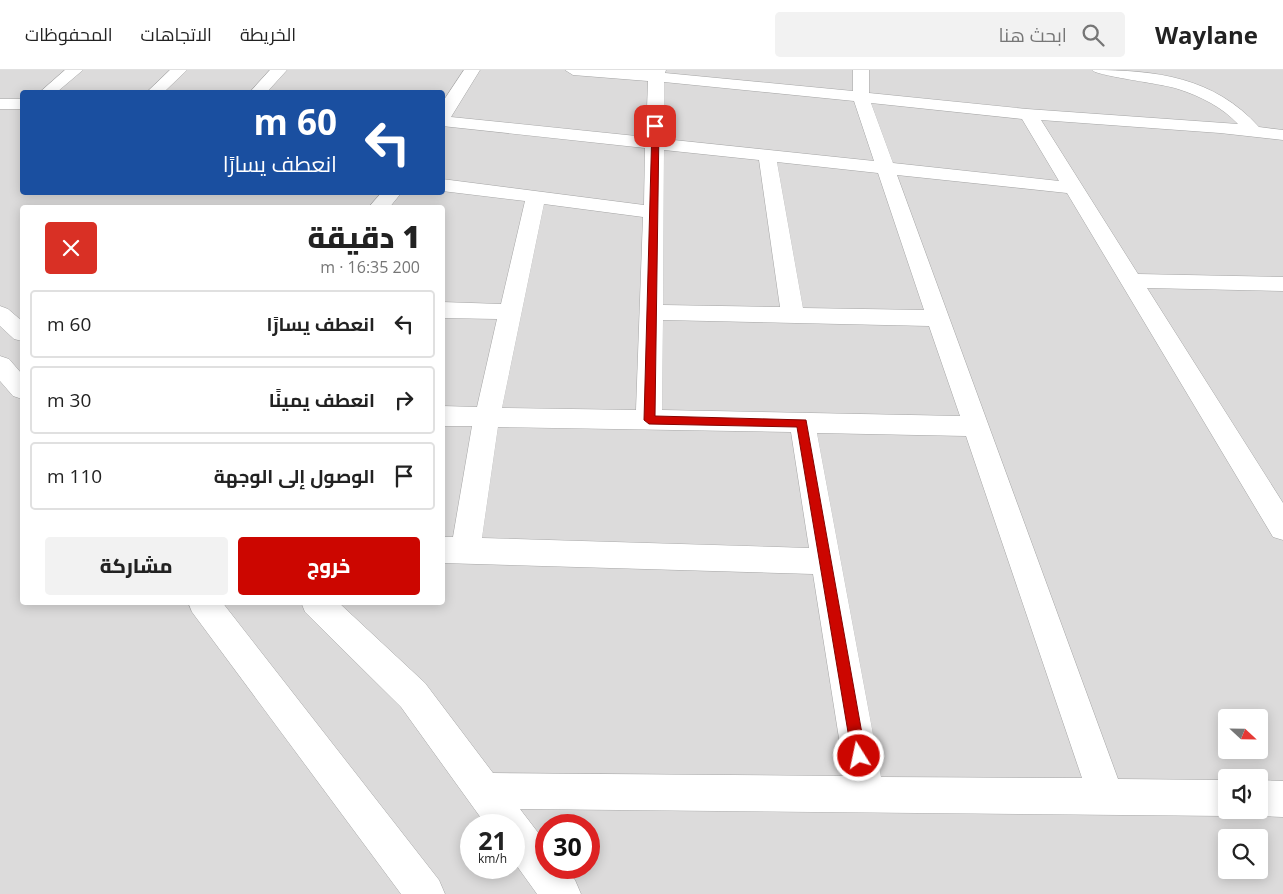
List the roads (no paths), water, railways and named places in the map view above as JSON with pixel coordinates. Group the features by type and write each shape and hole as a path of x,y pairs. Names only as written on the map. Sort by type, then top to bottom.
{"street":[{"path":"50,90 75,70"},
{"path":"157,90 179,70"},
{"path":"260,90 280,70"},
{"path":"445,114 472,70"},
{"path":"573,70 657,73 861,98 1028,114 1253,131 1283,136"},
{"path":"861,70 861,98 1106,797"},
{"path":"1100,70 1143,75 1191,88 1233,108 1253,131"},
{"path":"649,420 657,73"},
{"path":"0,104 20,104"},
{"path":"1028,114 1283,528"},
{"path":"445,119 1073,188"},
{"path":"1283,122 1283,127"},
{"path":"767,155 793,315"},
{"path":"445,185 654,212"},
{"path":"381,205 390,195"},
{"path":"536,197 487,417 454,550 825,561"},
{"path":"1130,281 1283,284"},
{"path":"445,310 510,312"},
{"path":"652,312 938,318"},
{"path":"0,314 20,330"},
{"path":"0,365 20,388"},
{"path":"445,416 976,426"},
{"path":"802,423 866,795"},
{"path":"205,605 425,894"},
{"path":"319,605 413,695 501,814"},
{"path":"484,791 1218,798"},
{"path":"1268,798 1283,798"},
{"path":"525,846 561,894"}]}
